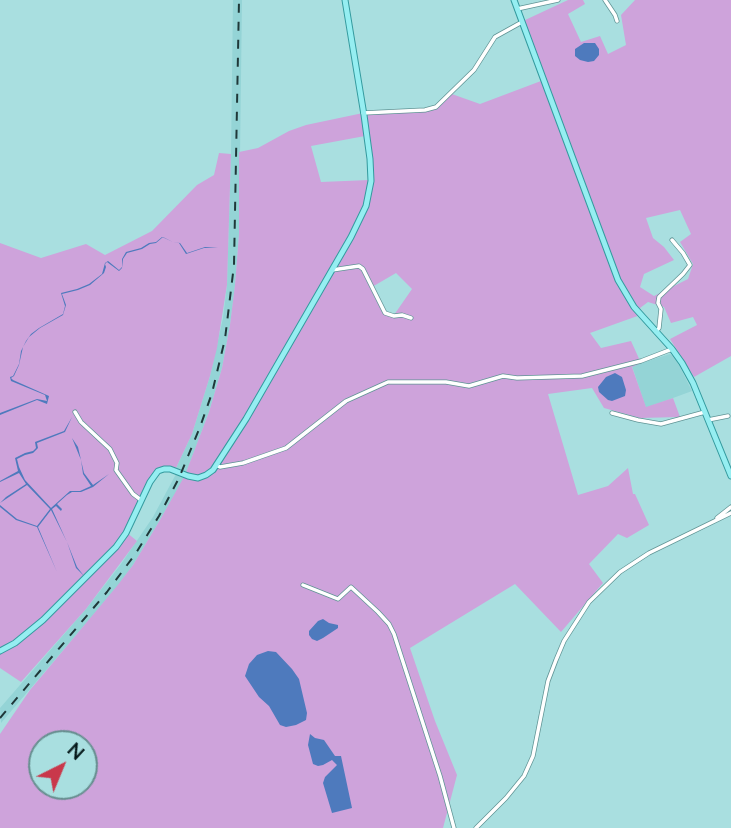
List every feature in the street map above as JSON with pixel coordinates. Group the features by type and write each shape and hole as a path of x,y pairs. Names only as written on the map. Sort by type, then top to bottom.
{"main road":[{"path":"0,651 37,625 106,558 126,533 158,471 167,469 191,477 200,477 208,474 216,465 246,419 355,229 366,206 371,181 370,159 345,0"},
{"path":"514,0 618,280 634,307 682,363 693,383 731,476"}],"street":[{"path":"517,9 558,0"},
{"path":"605,0 617,21"},
{"path":"363,113 436,107 474,70 495,37 522,22"},
{"path":"656,332 661,309 659,297 690,265 672,240"},
{"path":"331,270 359,266 385,313 411,318"},
{"path":"216,465 220,467 243,463 286,448 346,401 388,382 446,382 469,386 503,376 583,376 641,361 672,349"},
{"path":"75,412 81,422 110,449 117,463 117,470 133,494 141,500"},
{"path":"612,413 661,424 705,412"},
{"path":"709,420 728,416"},
{"path":"710,524 731,507"},
{"path":"476,828 524,776 533,756 548,681 555,660 589,602 633,563 731,513"},
{"path":"303,585 338,599 351,587 388,624 394,634 440,776 454,828"}],"shaded area":[{"path":"233,0 242,0 239,234 235,285 222,368 186,473 176,468 192,434 210,376 223,318 227,285"},
{"path":"568,0 583,0 585,4 568,14 581,42 600,36 608,54 626,45 621,15 635,0 731,0 731,356 694,377 670,339 697,325 693,317 671,323 664,307 648,302 640,308 643,314 590,333 601,348 631,341 641,363 632,367 646,407 673,398 680,417 640,418 604,408 592,388 548,394 578,495 608,486 628,468 633,494 649,525 627,538 618,534 589,564 603,583 561,632 515,584 410,648 457,775 443,828 0,828 0,734 30,690 133,565 185,475 209,412 222,368 235,285 239,234 239,152 258,148 306,125 363,113 436,107 449,93 480,104 541,81 550,102 523,21","holes":["365,136 369,180 321,182 311,146","680,210 691,234 680,242 693,264 688,279 654,296 640,287 644,274 674,260 653,238 646,218","396,273 412,289 394,315 385,313 372,287"]},
{"path":"219,153 231,154 227,285 217,348 192,434 176,468 158,471 126,532 137,541 86,609 21,682 0,668 0,243 41,258 86,244 105,255 152,231 197,185 214,175"},
{"path":"670,354 675,357 692,391 646,408 632,366"},
{"path":"176,474 184,478 133,565 1,723 0,708 86,609 121,564 153,517"}],"water":[{"path":"584,43 595,43 599,49 599,55 594,61 580,60 575,56 575,49"},
{"path":"163,237 156,243 127,253 122,268 119,271 107,262 104,273 90,285 62,294 66,305 63,315 40,328 29,337 23,347 26,341 31,334 39,328 63,314 65,306 61,293 89,284 102,274 105,263 108,261 119,270 126,252"},
{"path":"173,242 180,243 187,253 205,247 218,248 204,248 186,254 179,243"},
{"path":"23,347 19,365 14,376 11,378 49,396 47,404 37,400 0,415 37,399 47,401 45,395 11,381 10,377 19,364"},
{"path":"615,373 622,377 626,390 625,396 612,401 599,392 598,387 606,377"},
{"path":"72,417 65,432 37,443 38,448 33,453 17,459 25,480 51,508 70,491 80,491 91,486 83,474 81,460 84,473 93,485 109,474 93,487 81,492 72,492 67,495 57,504 61,511 56,506 52,509 67,542 51,510 38,527 57,572 37,527 16,520 0,505 17,519 37,526 50,509 27,485 0,503 26,484 19,473 0,481 18,471 15,458 33,451 36,448 35,442 64,431"},
{"path":"323,619 338,625 338,628 317,641 312,639 309,631"},
{"path":"268,651 276,652 299,679 307,713 306,720 296,725 280,725 245,676 249,664 257,655"},
{"path":"310,734 324,740 335,756 341,756 352,808 332,813 323,783 325,777 337,765 332,760 323,765 313,764 308,745"}],"railway":[{"path":"0,718 107,592 136,553 179,478 212,393 225,339 234,265 239,0"}]}
